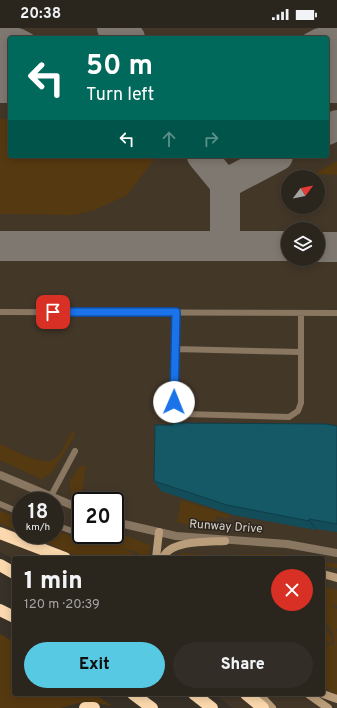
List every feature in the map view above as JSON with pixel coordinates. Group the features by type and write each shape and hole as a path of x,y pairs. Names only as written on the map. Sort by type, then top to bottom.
{"highway":[{"path":"0,533 60,556"},
{"path":"0,538 40,556"},
{"path":"0,565 12,572"},
{"path":"0,610 12,617"},
{"path":"136,696 152,708"},
{"path":"197,696 212,708"},
{"path":"248,696 263,708"},
{"path":"85,708 94,708"}],"main road":[{"path":"156,556 159,532"},
{"path":"164,556 166,552 175,546 225,541"},
{"path":"325,574 335,577"},
{"path":"325,695 337,699"},
{"path":"260,696 272,708"},
{"path":"311,696 328,708"}],"street":[{"path":"0,475 41,492"},
{"name":"Runway Drive","path":"124,524 159,532 225,541 287,544 337,552"}],"lane":[{"path":"176,312 174,402 177,409 184,414 289,417 298,410 301,403 301,313"},
{"path":"0,313 176,312 337,314"},
{"path":"175,349 301,352"},
{"path":"53,492 75,451"},
{"path":"0,504 12,509"}],"shaded area":[{"path":"0,28 337,28 337,708 232,708 217,696 325,696 325,556 12,556 12,558 0,552"},
{"path":"0,119 8,119 8,158 155,158 127,195 95,210 74,215 0,214"},
{"path":"337,161 337,175 325,174 325,170 321,170"},
{"path":"72,431 74,432 74,437 52,472 45,476 43,480 0,460 0,444 28,457 44,461 56,458"},
{"path":"80,466 86,466 82,492 72,492 72,498 70,481"},
{"path":"181,500 230,515 227,519 218,516 208,529 177,522"},
{"path":"0,511 12,515 12,528 0,523"},
{"path":"64,534 72,537 72,544 124,544 124,537 127,536 150,545 149,556 139,556 136,552 120,548 136,555 76,556 49,544 64,544"},
{"path":"182,553 231,556 177,556"},
{"path":"239,554 280,554 292,556 231,556"},
{"path":"325,562 337,564 337,568 325,566"},
{"path":"325,587 337,590 337,606 329,603 337,609 337,629 335,630 337,631 337,695 325,688 325,646 334,644 333,634 325,621"},
{"path":"325,626 333,640 331,643 325,644"},
{"path":"0,634 12,641 12,696 98,696 112,706 87,701 60,708 0,708"}],"building":[{"path":"173,423 326,424 337,426 337,524 309,519 309,521 227,505 154,481 155,425 173,425"}],"taxiway":[{"path":"112,28 126,36"},
{"path":"329,129 337,125"},
{"path":"204,158 225,184 225,246"},
{"path":"225,184 274,158"},
{"path":"0,246 281,246"},
{"path":"325,247 337,247"}],"runway":[{"path":"0,65 8,65"},
{"path":"329,65 337,65"}],"route":[{"path":"53,312 176,312 174,402"}]}
